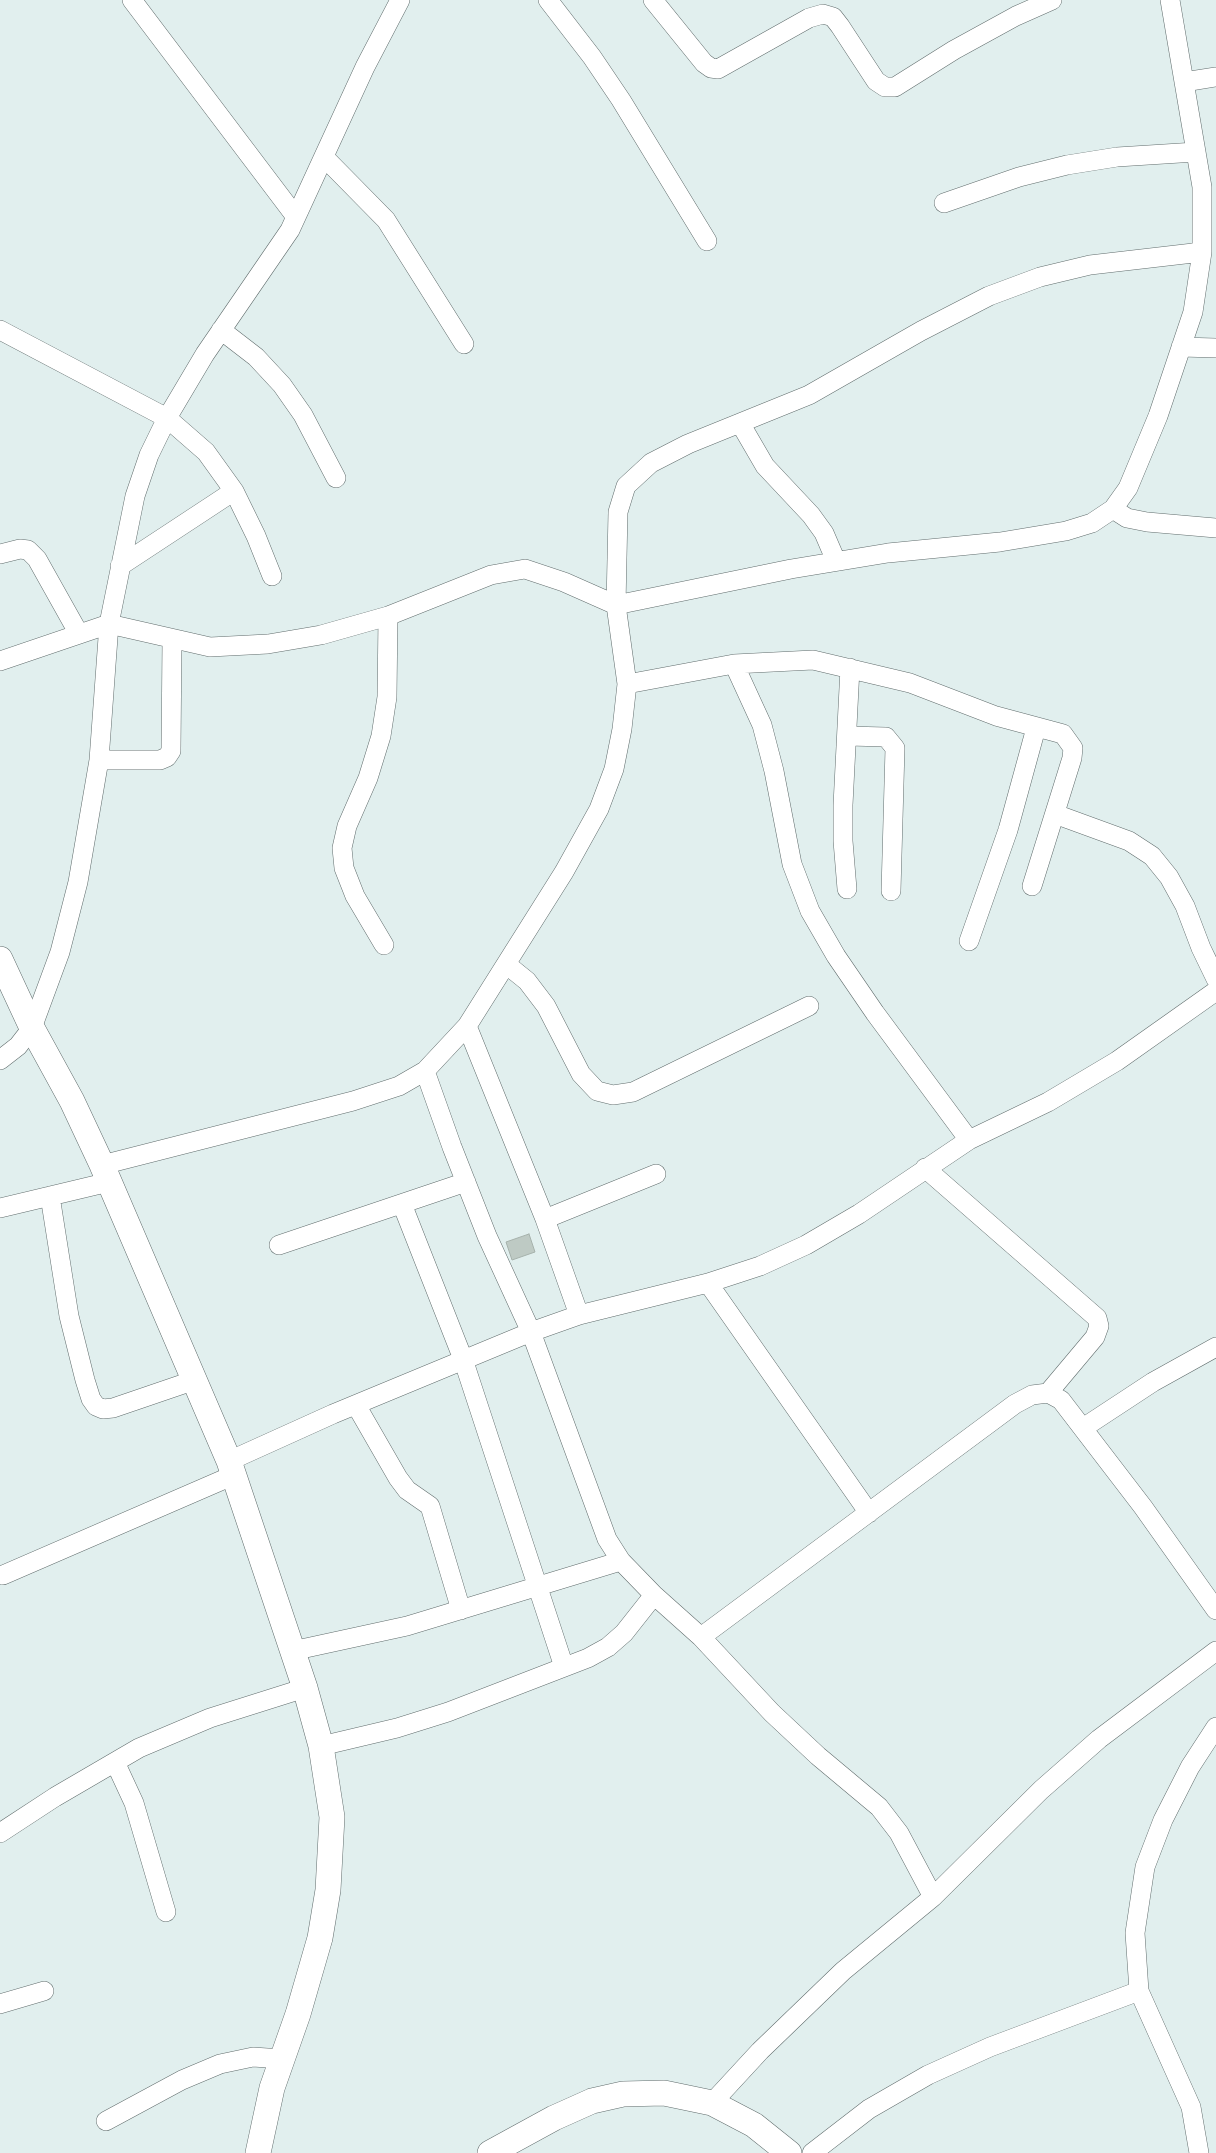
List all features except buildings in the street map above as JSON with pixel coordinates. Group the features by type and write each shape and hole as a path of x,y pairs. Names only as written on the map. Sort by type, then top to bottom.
{"main road":[{"path":"0,959 32,1028 72,1101 232,1468 305,1688 320,1746 332,1817 328,1890 320,1938 272,2088 258,2153"},
{"path":"490,2153 554,2118 592,2101 623,2094 664,2093 712,2103 754,2125 789,2153"}],"street":[{"path":"132,0 296,217"},
{"path":"0,1060 18,1046 32,1028 60,952 78,882 99,760 109,624 135,496 149,455 167,418 221,330 257,279 296,217 366,67 400,0"},
{"path":"548,0 592,57 621,100 707,241"},
{"path":"653,0 704,64 718,69 808,18 823,14 828,15 840,26 876,81 885,88 895,87 954,50 1016,16 1052,0"},
{"path":"0,662 109,624 172,640 210,646 268,644 321,635 388,616 491,575 525,569 564,582 616,605 836,561 888,553 1000,542 1066,531 1092,523 1113,509 1128,488 1158,416 1193,312 1202,252 1202,187 1170,0"},
{"path":"1184,82 1216,77"},
{"path":"944,203 1018,177 1067,165 1117,157 1196,152"},
{"path":"325,158 386,220 464,344"},
{"path":"0,1208 50,1196 105,1174 399,1086 425,1071 467,1026 564,872 599,809 614,769 622,730 627,684 616,605 618,512 626,486 651,463 688,444 809,395 921,331 989,296 1040,277 1090,265 1202,252"},
{"path":"0,330 167,418 206,452 234,491 256,536 272,576"},
{"path":"221,330 256,357 282,385 303,415 336,478"},
{"path":"1181,347 1216,348"},
{"path":"740,423 765,466 811,515 824,532 836,561"},
{"path":"120,566 234,491"},
{"path":"1113,509 1127,518 1146,522 1216,528"},
{"path":"0,554 20,549 28,550 37,559 80,634"},
{"path":"384,945 355,896 344,868 342,848 347,826 368,778 381,736 387,697 388,616"},
{"path":"99,760 160,760 167,757 171,751 172,640"},
{"path":"627,684 734,664 812,660 910,683 996,716 1063,734 1073,748 1032,886"},
{"path":"734,664 762,725 774,771 792,864 810,912 836,956 875,1013 969,1140"},
{"path":"847,889 843,832 850,668"},
{"path":"969,941 1008,830 1036,728"},
{"path":"848,736 886,737 895,748 891,891"},
{"path":"1054,814 1129,841 1152,856 1169,877 1185,906 1201,948 1216,979"},
{"path":"506,964 527,981 546,1006 581,1074 597,1091 613,1095 632,1092 809,1006"},
{"path":"3,1575 232,1468 356,1405 463,1359 531,1332 579,1316 708,1282 760,1266 806,1245 859,1214 969,1140 1048,1102 1117,1061 1216,991"},
{"path":"467,1026 545,1219 579,1316"},
{"path":"425,1071 466,1182 531,1332 607,1539 621,1561 654,1595 701,1637 772,1713 818,1756 879,1807 899,1833 933,1897"},
{"path":"701,1637 1015,1404 1032,1395 1048,1392 1095,1337 1100,1326 1097,1318 925,1168"},
{"path":"545,1219 656,1174"},
{"path":"279,1245 466,1182"},
{"path":"50,1196 69,1316 85,1380 91,1399 96,1406 103,1409 113,1408 195,1380"},
{"path":"402,1204 463,1359 564,1666"},
{"path":"708,1282 869,1513"},
{"path":"1083,1428 1153,1382 1216,1346"},
{"path":"1048,1392 1062,1400 1143,1507 1216,1610"},
{"path":"356,1405 398,1478 407,1490 430,1506 461,1610"},
{"path":"292,1651 407,1626 539,1588 621,1561"},
{"path":"320,1746 396,1728 448,1712 588,1658 608,1647 624,1634 654,1595"},
{"path":"712,2103 760,2051 843,1971 933,1897 1041,1790 1092,1745 1216,1651"},
{"path":"0,1833 55,1797 139,1748 210,1718 305,1688"},
{"path":"1199,2153 1191,2107 1139,1991 1135,1933 1145,1867 1162,1820 1190,1767 1216,1727"},
{"path":"115,1762 134,1803 166,1912"},
{"path":"0,2004 44,1991"},
{"path":"812,2153 869,2109 928,2075 990,2047 1139,1991"},
{"path":"106,2121 182,2080 220,2064 253,2057 282,2059"}]}
